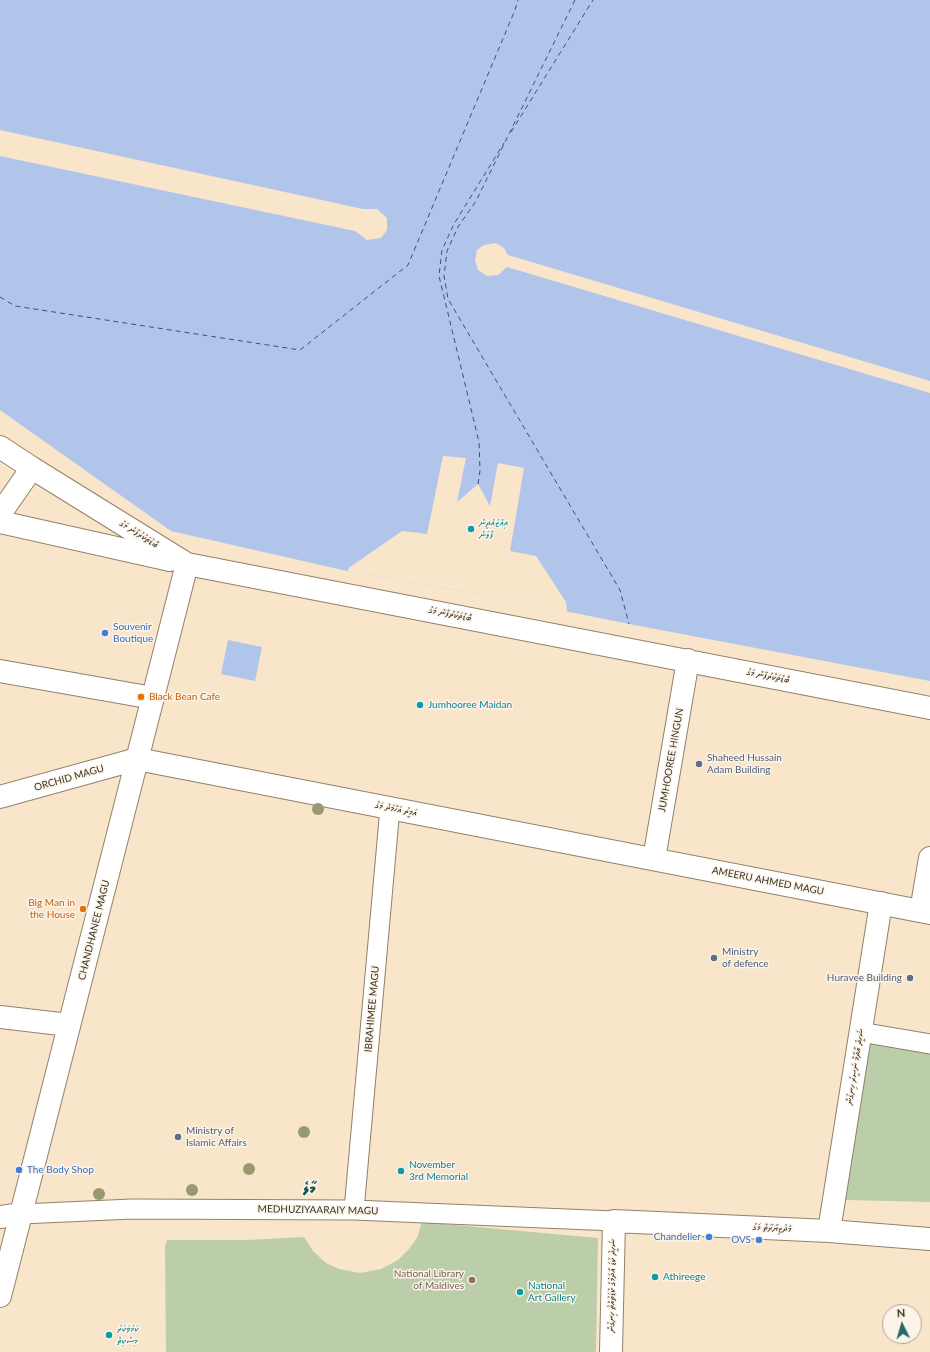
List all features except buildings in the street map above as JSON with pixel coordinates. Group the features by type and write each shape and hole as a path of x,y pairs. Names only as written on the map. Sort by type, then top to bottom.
{"street":[{"name":"ބޮޑުތަކުރުފާނު މަގު","path":"0,447 187,564 930,708"},
{"path":"0,514 32,468"},
{"path":"0,522 187,564"},
{"name":"CHANDHANEE MAGU","path":"0,1296 187,564"},
{"name":"JUMHOOREE HINGUN","path":"654,859 688,660"},
{"path":"0,671 153,698"},
{"name":"އަމީރު އަހްމަދު މަގު","path":"137,759 654,859"},
{"name":"ORCHID MAGU","path":"0,797 137,759"},
{"name":"IBRAHIMEE MAGU","path":"354,1210 390,808"},
{"path":"881,903 926,912 930,858"},
{"name":"AMEERU AHMED MAGU","path":"654,859 881,903"},
{"name":"ޝަހީދު އާދާމް ނަސީރު ހިނގުން","path":"829,1231 881,903"},
{"path":"0,1017 69,1025"},
{"path":"860,1032 930,1044"},
{"name":"MEDHUZIYAARAIY MAGU","path":"21,1214 132,1209 354,1210 614,1221"},
{"path":"0,1218 21,1214"},
{"name":"މެދުޒިޔާރާތް މަގު","path":"614,1221 829,1231 930,1239"},
{"name":"ޝަހީދު ކުޑަ އާދަމުގެ ކުޑަތުއްތު ހިނގުން","path":"611,1352 614,1221"}],"green space":[{"path":"864,1040 930,1051 930,1202 846,1200 841,1196"},
{"path":"422,1222 598,1238 596,1352 166,1352 165,1247 167,1240 247,1240 304,1237 313,1251 326,1263 339,1269 360,1273 381,1269 398,1260 417,1238"}],"water":[{"path":"0,0 930,0 930,681 480,594 347,571 171,531 0,410 0,156 355,231 367,240 381,238 387,230 387,218 377,209 363,209 0,130"},
{"path":"228,640 262,647 255,681 221,674"}],"pier":[{"path":"496,243 504,248 508,255 930,381 930,393 507,267 498,275 487,276 478,270 475,260 477,250 484,245"},
{"path":"443,456 466,458 457,502 478,484 490,506 498,463 524,468 510,551 536,556 566,602 567,612 480,594 347,571 350,567 402,531 427,534"}],"ferry route":[{"path":"0,297 15,306 300,350 408,265 518,0"},
{"path":"575,0 476,201 458,227 447,251 444,276 448,299 620,590 629,624"},
{"path":"511,132 593,0"},
{"path":"478,484 480,471 479,442 439,276 442,250 454,224 504,143"}],"place":[{"name":"އިއްޒުއްދީން ފާލަން","path":"471,529"},
{"name":"Souvenir Boutique","path":"105,633"},
{"name":"Black Bean Cafe","path":"141,697"},
{"name":"Jumhooree Maidan","path":"420,705"},
{"name":"Shaheed Hussain Adam Building","path":"699,764"},
{"name":"Big Man in the House","path":"83,909"},
{"name":"Ministry of defence","path":"714,958"},
{"name":"Huravee Building","path":"910,978"},
{"name":"Ministry of Islamic Affairs","path":"178,1137"},
{"name":"The Body Shop","path":"19,1170"},
{"name":"November 3rd Memorial","path":"401,1171"},
{"name":"Chandelier","path":"709,1237"},
{"name":"OVS","path":"759,1240"},
{"name":"Athireege","path":"655,1277"},
{"name":"National Library of Maldives","path":"472,1280"},
{"name":"National Art Gallery","path":"520,1292"},
{"name":"ކަޅުވަކަރު މިސްކިތް","path":"109,1335"}],"district":[{"name":"މާލެ","path":"309,1188"}]}
